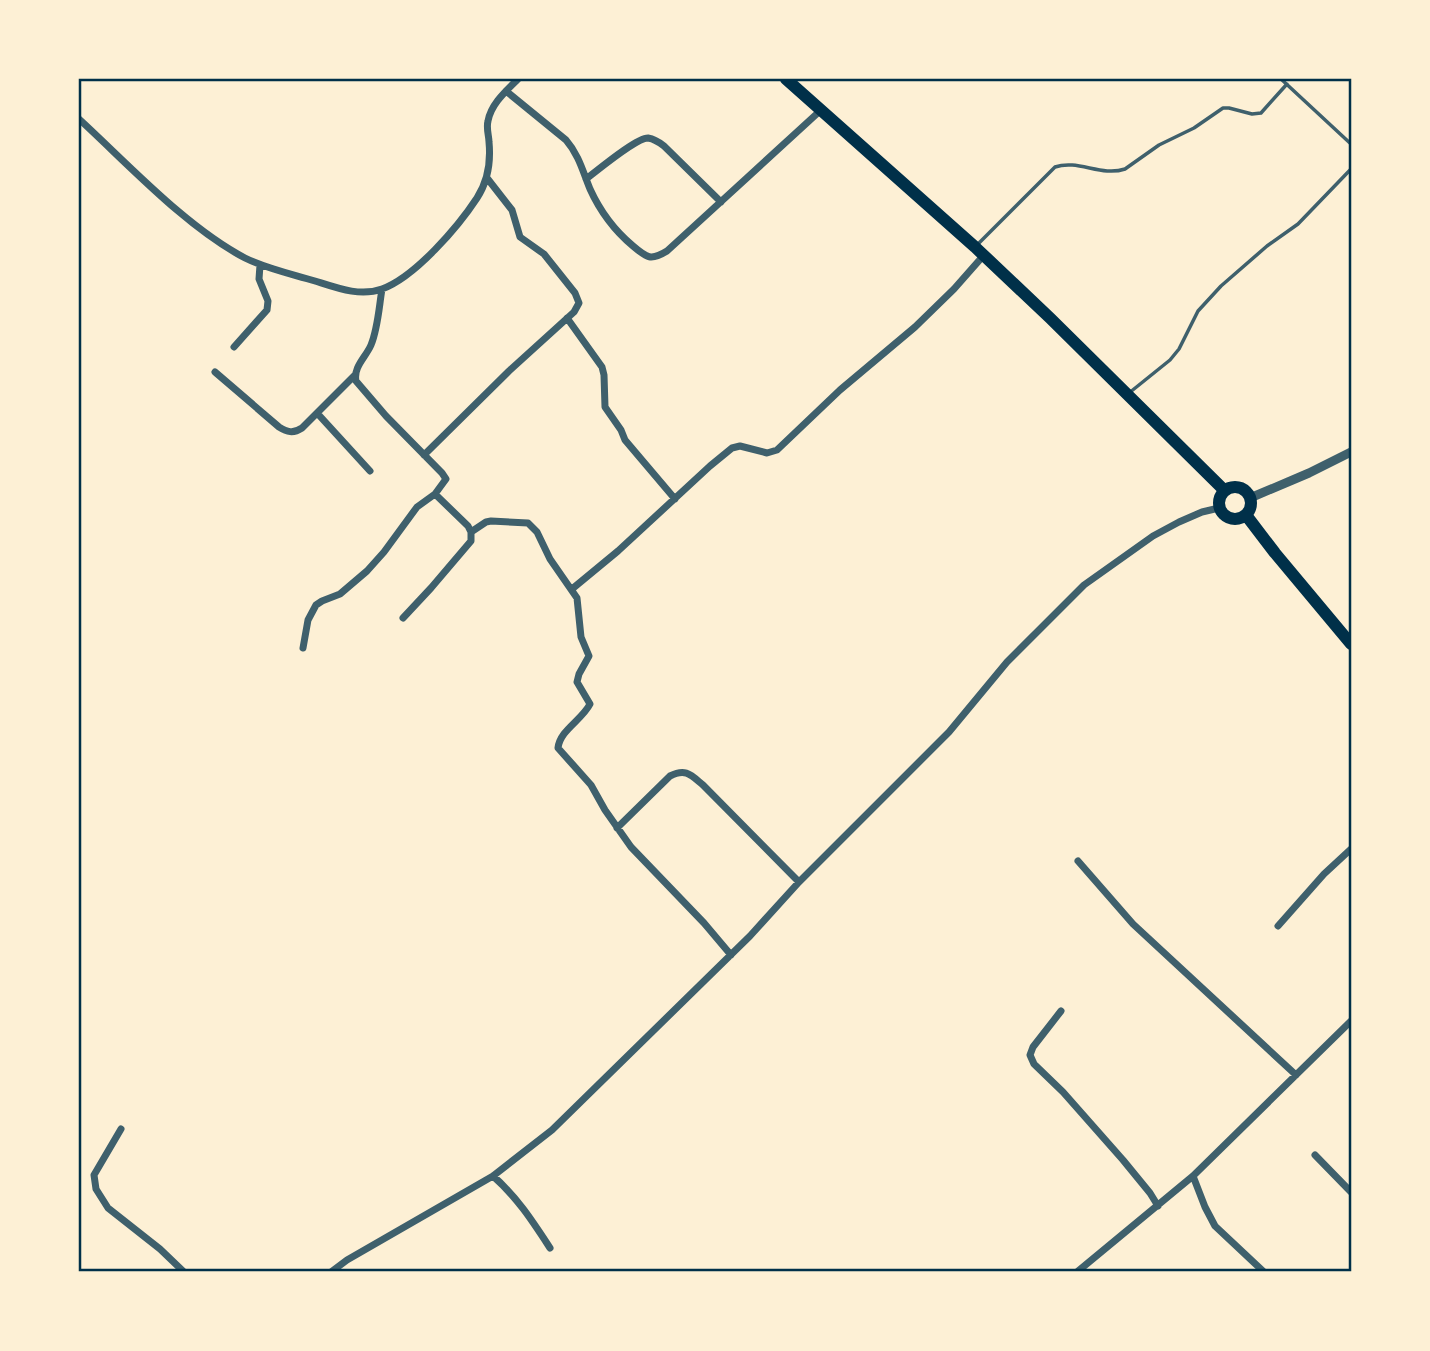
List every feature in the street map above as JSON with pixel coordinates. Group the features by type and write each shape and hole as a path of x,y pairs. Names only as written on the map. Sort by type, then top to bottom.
{"highway":[{"path":"786,79 1051,317 1224,490"},
{"path":"1241,488 1248,494 1251,507 1246,515 1237,519 1224,515 1219,508 1219,498 1224,490 1241,488"},
{"path":"1246,515 1275,554 1351,644"}],"street":[{"path":"79,118 192,222 228,248 260,265 343,290 362,292 382,289 399,280 440,245 470,209 487,178 490,162 487,123 492,109 518,79"},
{"path":"506,91 574,149 600,209 640,252 653,258 667,251 821,110"},
{"path":"586,178 630,146 647,138 664,146 721,202"},
{"path":"424,455 567,318 578,307 580,300 544,254 520,237 512,210 487,178"},
{"path":"572,589 732,448 740,446 767,453 777,450 954,289 979,251"},
{"path":"234,347 267,310 268,301 259,279 260,265"},
{"path":"215,372 285,430 297,432 355,375 373,341 382,289"},
{"path":"567,318 603,366 605,407 608,413 625,440 675,499"},
{"path":"303,648 308,620 316,605 340,594 361,577 384,552 417,507 435,494 445,482 445,477 371,399 356,381 355,375"},
{"path":"317,413 370,471"},
{"path":"1250,498 1351,452"},
{"path":"403,618 469,546 472,537 460,518 435,494"},
{"path":"331,1272 346,1260 493,1176 552,1130 731,955 799,882 949,732 1006,662 1084,584 1153,536 1190,517 1219,508"},
{"path":"471,532 491,521 528,523 572,589 579,604 581,637 589,656 577,682 590,704 565,734 557,745 558,748 591,785 631,847 731,955"},
{"path":"617,828 660,785 678,772 685,772 703,785 799,882"},
{"path":"1279,926 1324,874 1351,849"},
{"path":"1078,861 1133,924 1296,1075"},
{"path":"1061,1011 1033,1047 1030,1055 1034,1064 1063,1092 1123,1160 1158,1206"},
{"path":"1077,1272 1193,1175 1351,1021"},
{"path":"121,1129 94,1175 96,1189 108,1208 160,1249 184,1272"},
{"path":"1315,1155 1351,1192"},
{"path":"1193,1175 1215,1226 1264,1272"},
{"path":"493,1176 527,1212 550,1248"}],"lane":[{"path":"1281,79 1351,144"},
{"path":"979,251 1055,167 1071,164 1102,171 1125,169 1159,145 1194,128 1223,108 1252,114 1261,113 1287,84"},
{"path":"1128,394 1170,360 1198,311 1221,286 1267,246 1298,224 1351,169"}]}
